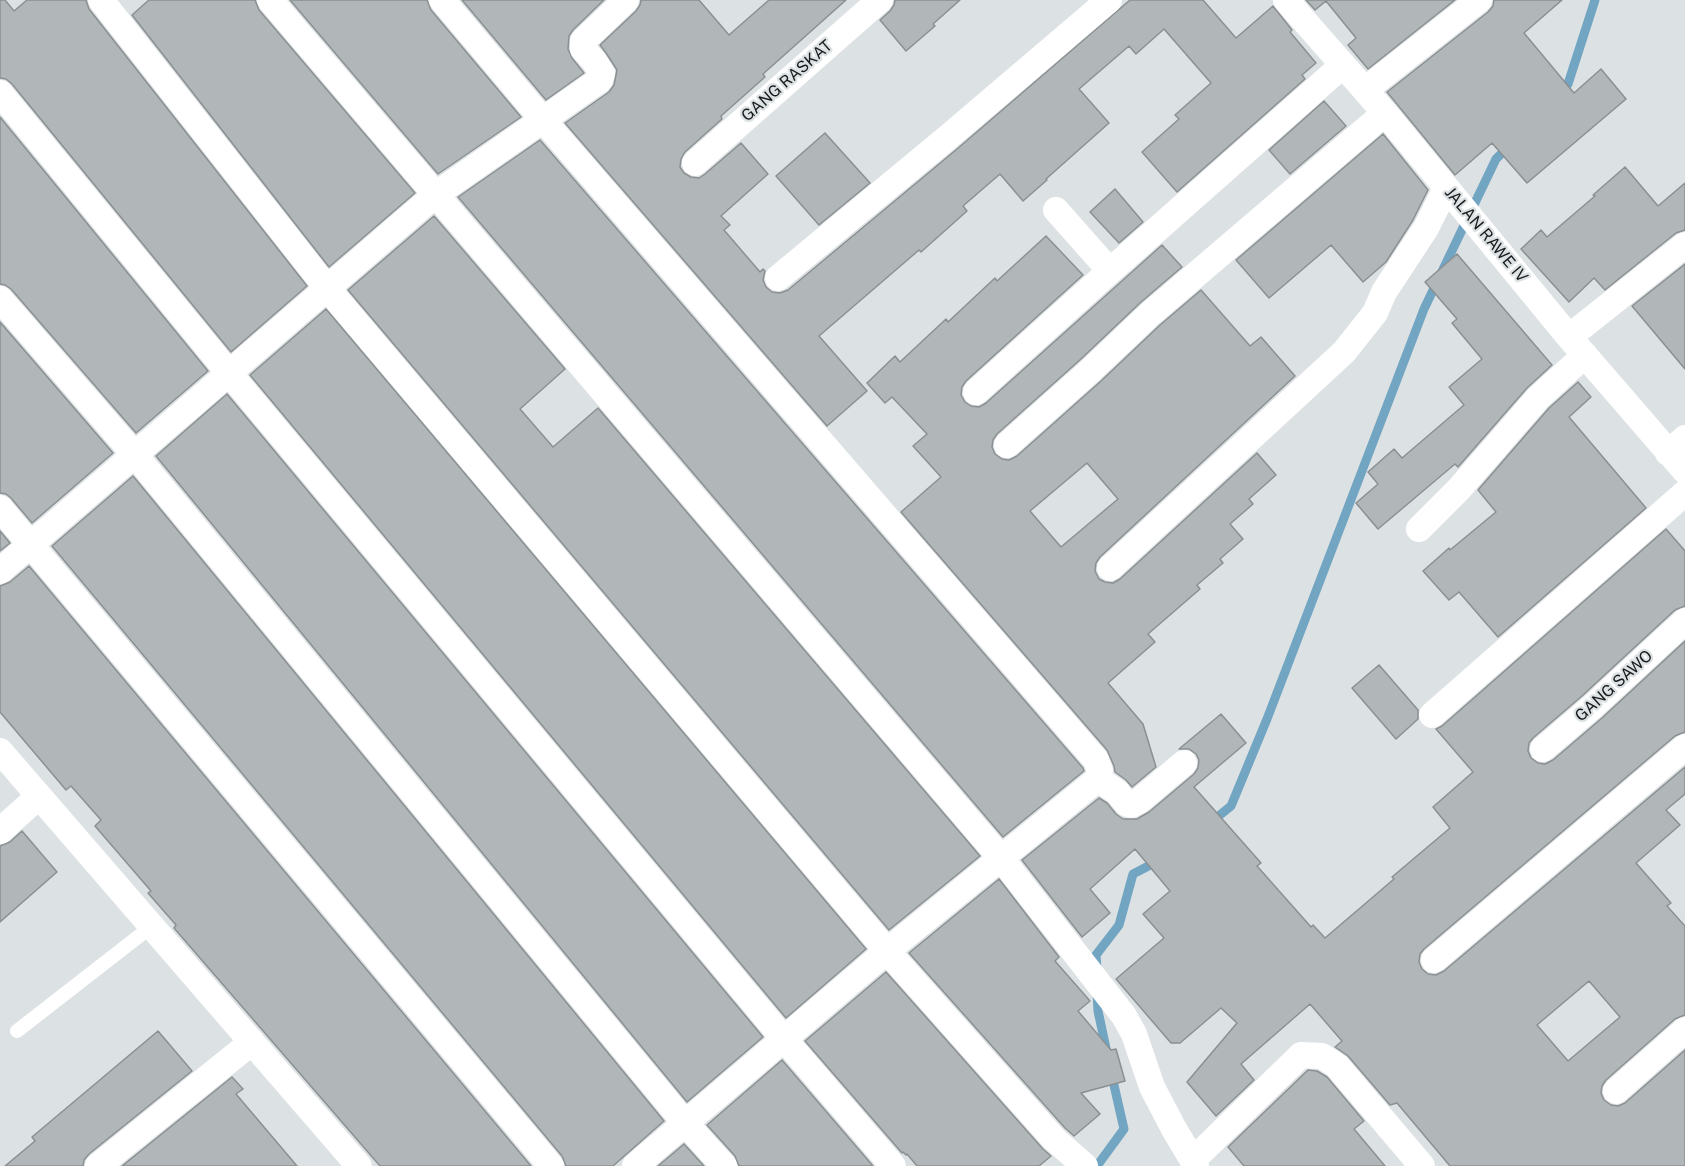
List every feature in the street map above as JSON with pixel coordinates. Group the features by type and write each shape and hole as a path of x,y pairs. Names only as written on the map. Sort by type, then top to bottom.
{"street":[{"path":"101,0 327,288 887,951 1047,1131 1081,1163"},
{"path":"270,0 1001,858 1124,1016 1134,1034 1152,1087 1194,1163 1301,1055 1322,1056 1337,1066 1422,1166"},
{"path":"442,0 1096,760 1100,771 1098,779 887,951 635,1166"},
{"path":"0,571 435,195 600,80 602,73 583,49 583,41 626,0"},
{"name":"GANG RASKAT","path":"695,163 880,0"},
{"path":"778,278 1109,0"},
{"name":"JALAN RAWE IV","path":"1286,0 1386,113 1577,346 1679,454"},
{"path":"1365,90 1479,0"},
{"path":"976,393 1343,65"},
{"path":"0,93 229,373 784,1039 893,1166"},
{"path":"1007,445 1150,314 1386,113"},
{"path":"1110,568 1344,352 1376,314 1384,292 1426,228 1453,196"},
{"path":"1056,210 1110,271"},
{"path":"1419,529 1459,489 1538,398 1577,346 1685,245"},
{"path":"0,299 135,455 685,1123 724,1166"},
{"path":"1432,716 1685,493"},
{"path":"0,508 551,1166"},
{"name":"GANG SAWO","path":"1543,749 1685,621"},
{"path":"1434,960 1685,747"},
{"path":"0,751 252,1042 348,1162"},
{"path":"1098,779 1117,792 1126,804 1131,805 1139,801 1184,763"},
{"path":"0,831 39,796"},
{"path":"1616,1091 1685,1030"},
{"path":"98,1166 252,1042"}],"lane":[{"path":"17,1031 152,927"}],"building":[{"path":"0,0 5,0 14,11 27,0 86,0 89,9 307,286 231,352 12,84 0,78"},
{"path":"149,0 255,0 259,10 415,193 329,267 132,15"},
{"path":"290,0 427,0 431,10 521,117 438,174"},
{"path":"462,0 604,0 569,36 568,49 584,73 546,100"},
{"path":"641,0 699,0 729,35 769,0 846,0 763,74 765,77 721,116 722,119 685,152 681,159 680,167 684,173 699,178 741,143 768,174 721,216 730,225 724,230 760,272 763,269 765,271 763,280 766,287 772,292 780,293 788,290 957,149 1130,0 1203,0 1236,38 1273,6 1292,30 1290,32 1316,63 1302,75 1305,79 1177,192 1142,152 1179,119 1175,115 1211,83 1164,29 1136,54 1129,46 1079,89 1109,123 1023,201 1000,174 963,206 967,211 819,336 867,391 827,426 565,123 609,92 614,85 617,70 600,45 636,11"},
{"path":"895,0 960,0 906,51 880,20 890,11"},
{"path":"1306,0 1455,0 1368,69 1348,45 1356,38 1326,1 1315,10"},
{"path":"1494,0 1562,0 1524,33 1574,93 1601,69 1626,99 1527,183 1492,143 1455,175 1387,92 1488,12"},
{"path":"1324,101 1346,126 1290,174 1269,150"},
{"path":"0,117 208,371 136,433 11,289 0,284"},
{"path":"825,133 870,183 819,225 776,176"},
{"path":"1383,134 1428,190 1413,220 1386,262 1363,282 1331,245 1269,298 1236,260"},
{"path":"540,140 1083,768 1084,771 1003,837 458,197"},
{"path":"1625,167 1658,206 1685,183 1685,230 1676,233 1605,290 1594,278 1569,302 1521,249 1541,230 1547,237"},
{"path":"1115,189 1143,222 1119,243 1090,212"},
{"path":"434,216 565,369 520,409 553,447 598,408 980,856 889,930 348,290"},
{"path":"1046,236 1083,275 966,381 961,395 971,406 979,407 986,403 1162,245 1182,267 997,434 992,447 995,454 1002,459 1009,460 1017,456 1201,290 1250,346 1261,337 1295,376 1096,563 1095,571 1099,579 1113,583 1120,579 1257,453 1276,475 1249,499 1253,504 1230,524 1243,539 1220,559 1223,563 1197,585 1200,589 1148,634 1155,642 1108,683 1143,724 1156,767 1132,787 1115,772 1107,750 901,512 941,477 913,446 927,434 892,397 885,403 867,383 895,356 900,362 946,319 948,322 995,278 997,281","holes":["1087,463 1118,499 1061,547 1030,511"]},
{"path":"1457,254 1552,365 1527,388 1458,467 1455,464 1378,529 1356,503 1378,484 1368,472 1394,449 1402,458 1464,405 1449,387 1482,359 1452,323 1457,319 1425,282"},
{"path":"1685,264 1685,369 1632,306"},
{"path":"326,309 866,949 786,1018 250,375"},
{"path":"0,322 113,453 32,523 11,498 0,493"},
{"path":"1578,382 1591,397 1569,417 1646,508 1498,637 1459,592 1449,600 1423,571 1496,512 1478,490 1549,408"},
{"path":"227,394 763,1037 687,1102 156,456"},
{"path":"133,476 664,1121 613,1166 566,1166 562,1156 52,546"},
{"path":"1666,529 1685,551 1685,606 1675,610 1533,738 1529,743 1528,751 1531,758 1538,763 1545,764 1553,760 1685,641 1685,732 1675,736 1424,949 1420,954 1419,962 1428,974 1436,975 1444,971 1685,767 1685,794 1666,810 1680,825 1636,863 1671,903 1667,906 1685,926 1685,1015 1675,1019 1606,1080 1601,1093 1604,1100 1611,1105 1618,1106 1625,1103 1685,1050 1685,1166 1450,1166 1397,1103 1390,1105 1348,1056 1335,1047 1342,1041 1310,1004 1241,1064 1254,1080 1216,1116 1187,1082 1237,1023 1221,1008 1180,1043 1171,1043 1116,979 1164,938 1143,914 1170,891 1135,849 1090,889 1110,913 1082,937 1022,860 1099,798 1123,819 1137,819 1149,812 1194,774 1199,760 1196,754 1189,749 1179,749 1221,714 1246,743 1194,787 1261,863 1257,866 1311,927 1313,925 1325,938 1450,828 1433,807 1473,772 1436,729","holes":["1589,981 1620,1017 1568,1061 1537,1025"]},
{"path":"0,531 10,543 0,551"},
{"path":"29,566 531,1166 380,1166 174,928 176,925 148,893 151,891 95,826 101,820 71,786 66,790 0,712 0,586 10,582"},
{"path":"1379,665 1418,710 1418,719 1396,739 1352,688"},
{"path":"22,831 57,872 0,922 0,846 10,842"},
{"path":"999,879 1059,957 1055,961 1090,1001 1078,1011 1111,1050 1116,1049 1125,1081 1081,1093 1100,1114 1074,1136 909,953"},
{"path":"886,972 1051,1156 1039,1166 917,1166 907,1154 902,1153 805,1041"},
{"path":"158,1031 192,1071 89,1154 83,1166 5,1166 35,1141 32,1137"},
{"path":"782,1060 873,1166 739,1166 735,1156 707,1125"},
{"path":"1308,1070 1317,1071 1327,1077 1364,1121 1354,1129 1385,1166 1244,1166 1228,1147"},
{"path":"232,1077 243,1089 236,1094 297,1166 122,1166"},
{"path":"684,1144 704,1166 658,1166"}],"waterway":[{"path":"1560,92 1568,84 1595,0"},
{"path":"1210,823 1231,806 1267,719 1424,309 1496,159 1509,146"},
{"path":"1097,970 1096,955 1119,925 1133,874 1158,861"},
{"path":"1097,993 1098,1011 1107,1053"},
{"path":"1097,1166 1124,1129 1111,1072"}]}
